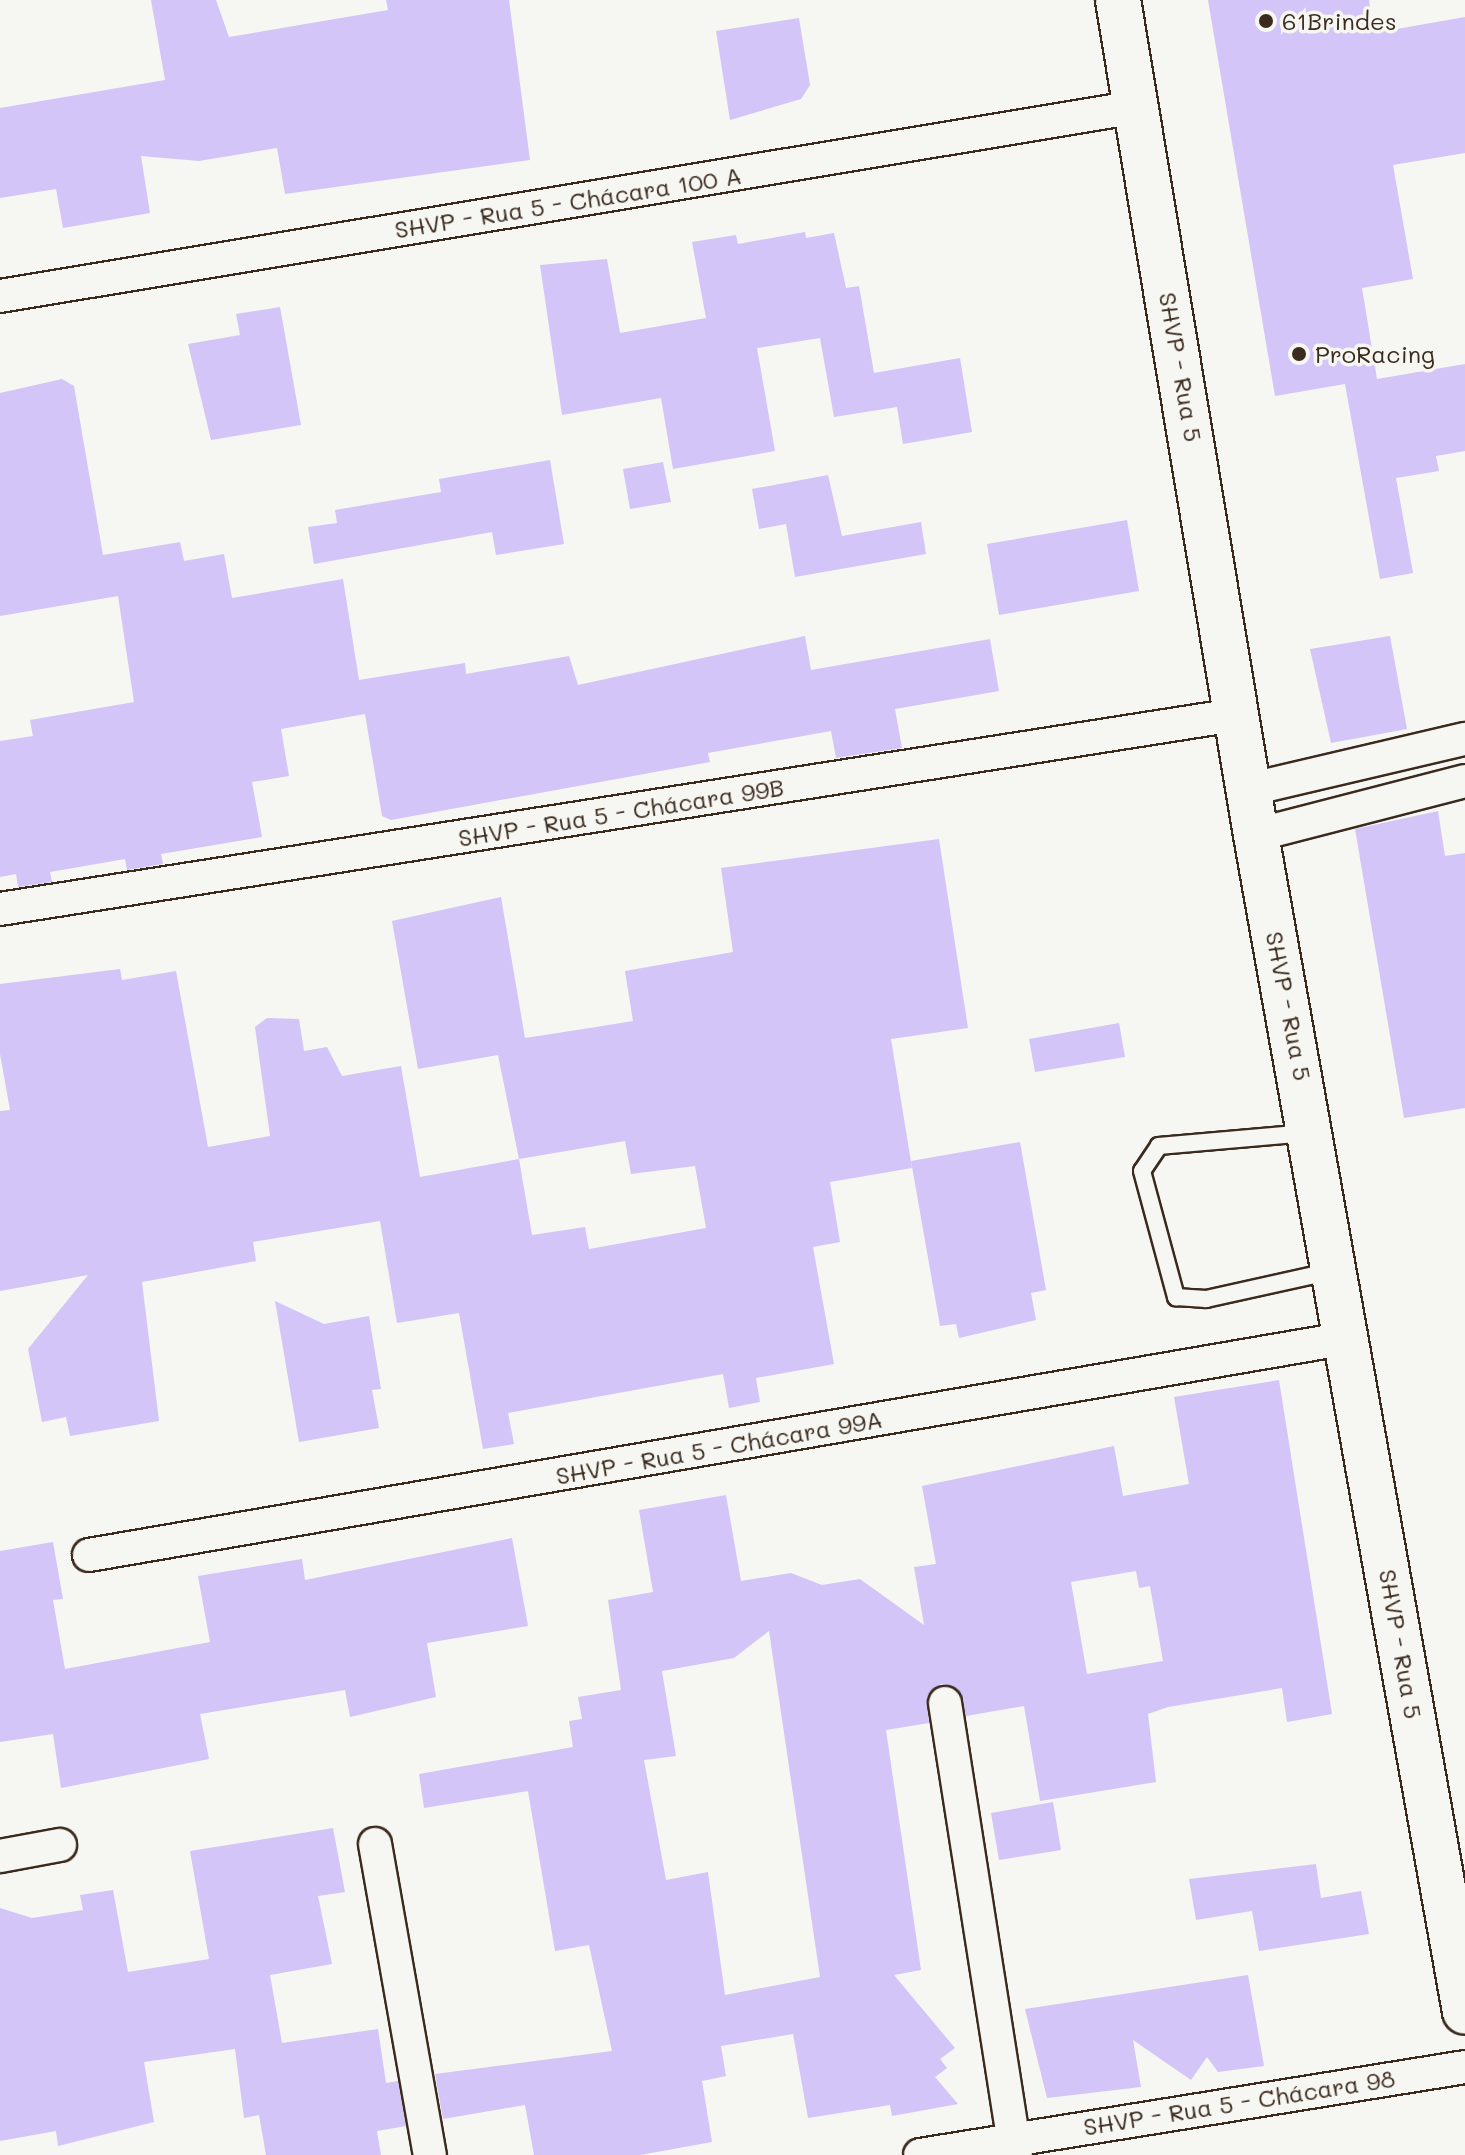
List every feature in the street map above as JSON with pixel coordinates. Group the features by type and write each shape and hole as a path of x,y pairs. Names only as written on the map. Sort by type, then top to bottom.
{"street":[{"name":"SHVP - Rua 5","path":"1118,0 1241,714 1256,835 1313,1133 1461,1961 1465,2012"},
{"name":"SHVP - Rua 5 - Chácara 100 A","path":"0,296 1137,107"},
{"name":"SHVP - Rua 5 - Chácara 99B","path":"0,909 1241,714"},
{"path":"1251,789 1465,739"},
{"path":"1256,835 1465,781"},
{"name":"SHVP - Rua 5 - Chácara 99A","path":"89,1555 1348,1338"},
{"path":"945,1703 1014,2146"},
{"path":"375,1844 430,2155"},
{"path":"0,1856 60,1845"},
{"name":"SHVP - Rua 5 - Chácara 98","path":"920,2155 1014,2146 1465,2067"}],"lane":[{"path":"1313,1133 1159,1146 1142,1171 1176,1297 1206,1299 1336,1270"}],"building":[{"path":"151,0 216,0 229,37 388,10 386,0 509,0 530,160 285,194 277,148 199,161 141,156 150,213 63,228 56,189 0,198 0,108 165,80"},
{"path":"1208,0 1369,0 1374,33 1465,17 1465,153 1393,165 1413,279 1362,288 1377,379 1465,364 1465,451 1436,456 1439,471 1396,478 1413,573 1380,579 1345,384 1275,396"},
{"path":"799,18 810,85 801,99 730,120 716,31"},
{"path":"805,232 806,238 834,233 846,288 859,286 874,373 960,358 972,432 903,444 897,407 834,417 820,338 757,348 775,451 673,469 661,398 562,415 540,265 607,259 620,333 706,318 692,242 736,235 738,244"},
{"path":"280,307 301,425 211,440 188,344 240,335 236,314"},
{"path":"62,379 74,386 103,555 180,542 184,561 224,554 232,598 343,579 359,680 465,663 466,674 569,656 578,685 805,636 811,670 990,639 999,691 895,709 902,748 836,758 831,731 708,753 710,762 391,820 382,816 365,714 281,729 289,776 252,782 262,837 161,854 163,864 127,870 125,859 50,872 52,882 18,887 16,874 0,877 0,741 33,736 30,720 134,702 118,596 0,616 0,393"},
{"path":"550,460 564,544 496,555 492,532 314,564 308,527 337,523 335,510 441,492 439,479"},
{"path":"663,462 671,502 630,509 623,469"},
{"path":"828,475 842,536 921,522 926,554 795,577 786,524 759,529 752,489"},
{"path":"1127,520 1139,591 999,615 987,544"},
{"path":"1390,636 1407,729 1331,743 1310,649"},
{"path":"1438,811 1445,856 1465,853 1465,1108 1404,1118 1355,829"},
{"path":"939,839 968,1028 891,1039 912,1168 830,1182 840,1242 813,1247 834,1364 756,1378 760,1402 729,1408 723,1374 508,1413 514,1444 483,1449 459,1313 397,1323 380,1221 253,1242 256,1261 142,1282 159,1421 70,1436 66,1417 42,1422 28,1349 88,1275 0,1291 0,1111 10,1110 0,1054 0,984 120,969 122,980 176,971 208,1147 270,1136 255,1027 267,1018 299,1019 304,1051 327,1047 342,1076 401,1066 420,1177 519,1159 498,1055 418,1069 392,921 501,897 525,1038 596,1027 633,1021 625,971 733,952 721,868","holes":["625,1141 631,1174 695,1166 706,1228 589,1249 585,1227 532,1235 519,1159"]},
{"path":"1119,1023 1125,1057 1035,1072 1029,1039"},
{"path":"1020,1142 1046,1290 1031,1293 1036,1320 959,1338 956,1324 940,1326 911,1161"},
{"path":"275,1301 324,1324 369,1316 381,1389 372,1390 379,1428 299,1442"},
{"path":"1279,1380 1332,1714 1287,1722 1282,1688 1168,1707 1148,1714 1156,1782 1040,1801 1024,1706 966,1716 960,1692 941,1684 927,1697 929,1723 886,1730 921,1970 894,1975 955,2048 940,2059 947,2068 935,2077 958,2104 892,2116 890,2105 808,2118 793,2034 721,2046 726,2076 702,2081 712,2142 640,2155 534,2155 525,2105 443,2119 435,2074 612,2051 589,1945 555,1951 528,1791 424,1808 419,1774 573,1747 569,1721 582,1719 578,1697 621,1690 608,1600 653,1592 639,1510 726,1495 741,1581 791,1573 822,1585 860,1579 924,1625 914,1567 936,1564 922,1486 1114,1446 1123,1496 1189,1484 1174,1397","holes":["1136,1571 1139,1588 1150,1586 1163,1661 1087,1674 1071,1582","769,1631 820,1977 725,1995 708,1872 666,1880 644,1760 676,1756 662,1671 734,1658"]},
{"path":"512,1538 528,1626 427,1643 436,1697 350,1717 345,1690 200,1714 209,1759 61,1788 53,1734 0,1742 0,1551 53,1542 63,1599 53,1600 65,1669 210,1642 198,1576 302,1559 305,1580"},
{"path":"1053,1802 1061,1850 999,1860 991,1813"},
{"path":"333,1828 345,1892 318,1896 332,1964 270,1975 282,2043 378,2029 386,2083 398,2081 406,2126 377,2131 381,2155 266,2155 259,2115 244,2118 235,2049 144,2062 154,2122 58,2146 56,2131 0,2141 0,1908 32,1918 83,1910 80,1895 113,1890 128,1972 209,1959 190,1851"},
{"path":"1316,1864 1321,1898 1361,1891 1369,1934 1259,1951 1252,1911 1196,1920 1189,1879"},
{"path":"1248,1975 1264,2066 1218,2072 1207,2057 1191,2080 1133,2040 1141,2087 1047,2098 1025,2009"}],"place":[{"name":"61Brindes","path":"1266,21"},
{"name":"ProRacing","path":"1299,354"}]}
